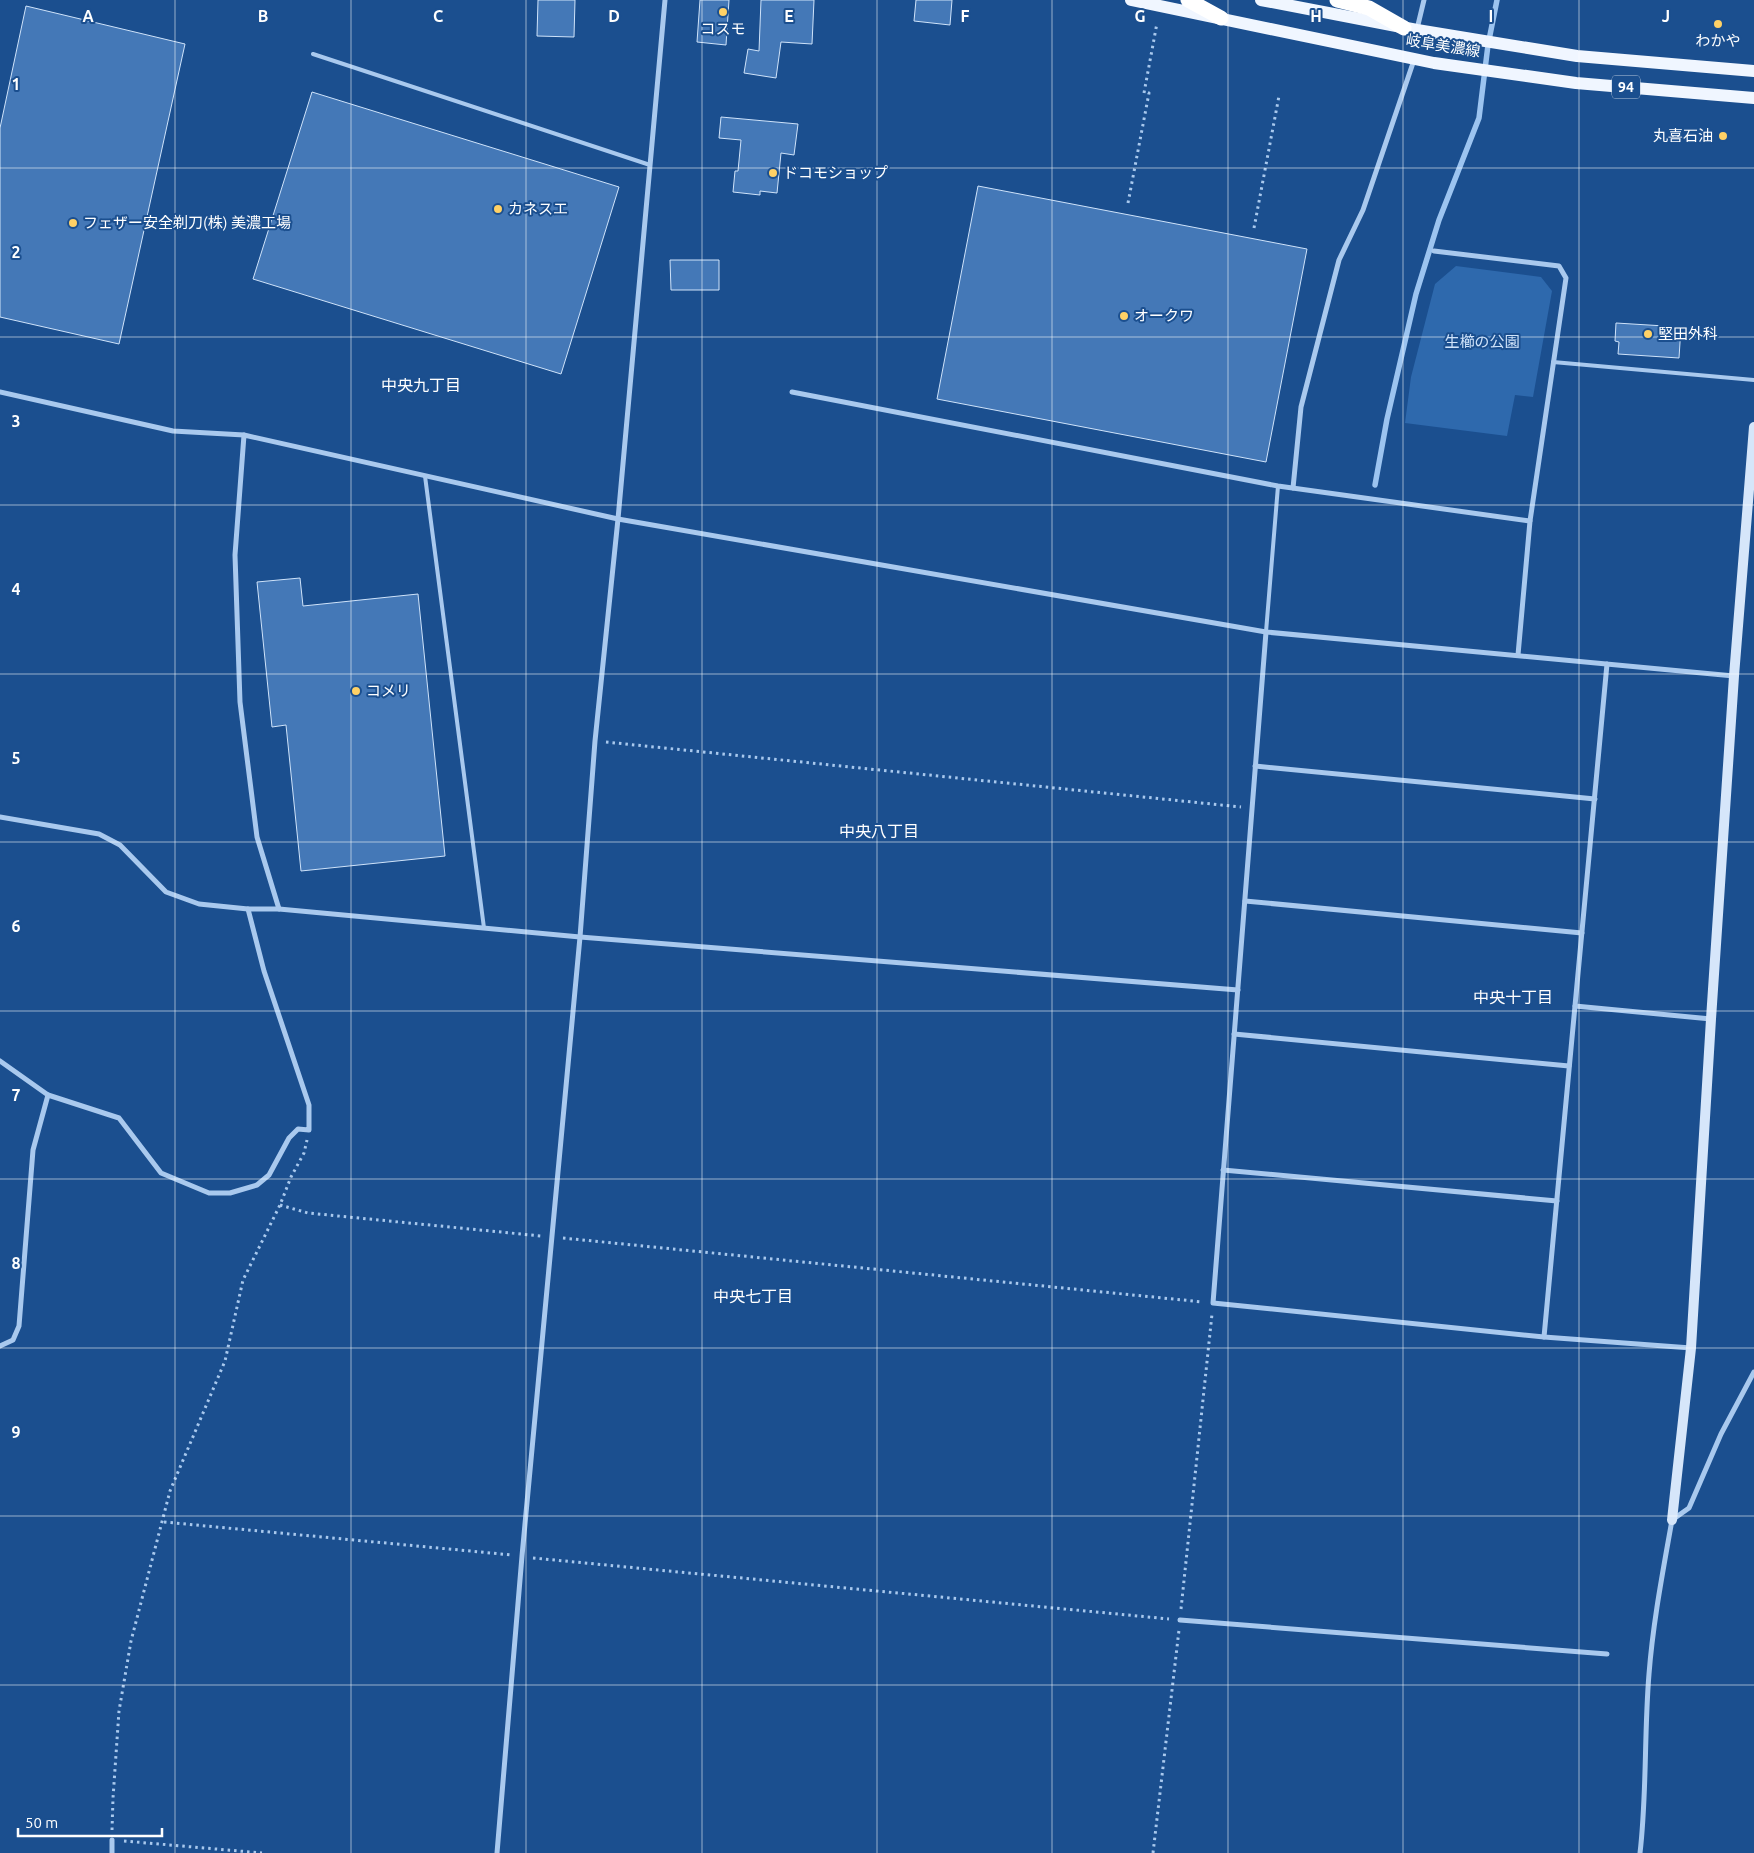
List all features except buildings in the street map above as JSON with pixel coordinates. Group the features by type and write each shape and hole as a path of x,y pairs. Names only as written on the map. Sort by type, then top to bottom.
{"highway":[{"path":"1188,0 1221,18"},
{"path":"1337,0 1369,8 1410,29"}],"main road":[{"name":"岐阜美濃線","path":"1131,0 1414,59 1576,83 1754,98"},
{"name":"岐阜美濃線","path":"1261,0 1410,29 1576,56 1754,71"}],"street":[{"path":"497,1853 522,1556 580,937 595,740 618,519 666,0"},
{"path":"1410,29 1424,0"},
{"path":"1293,488 1301,407 1339,260 1363,210 1414,59"},
{"path":"1434,251 1559,266 1566,278 1530,520 1518,656"},
{"path":"0,392 173,431 244,435 618,519 1266,632 1734,676"},
{"path":"792,392 1278,486 1530,520"},
{"path":"1640,1853 1646,1767 1648,1676 1654,1618 1672,1520 1691,1348 1734,676 1751,502 1754,427"},
{"path":"244,435 235,555 240,702 257,837 279,909"},
{"path":"1266,632 1213,1303 1544,1337 1691,1348"},
{"path":"1544,1337 1607,664"},
{"path":"1255,766 1595,798"},
{"path":"0,817 99,834 120,845 166,892 199,904 248,909 279,909 580,937 1238,990"},
{"path":"1245,901 1582,933"},
{"path":"0,1061 48,1095 119,1118 161,1173 209,1194 230,1194 257,1185 269,1175 289,1138 298,1129 309,1130 309,1105 264,972 248,909"},
{"path":"1575,1006 1711,1019"},
{"path":"1234,1034 1569,1066"},
{"path":"0,1346 13,1340 20,1326 33,1150 48,1095"},
{"path":"1223,1170 1556,1201"},
{"path":"1672,1520 1689,1508 1721,1434 1754,1372"},
{"path":"1180,1620 1607,1654"},
{"path":"112,1840 112,1853"}],"lane":[{"path":"313,54 650,165"},
{"path":"1553,362 1754,380"},
{"path":"425,476 484,928"},
{"path":"1266,632 1278,486"}],"path":[{"path":"1128,203 1149,94 1144,93 1157,23"},
{"path":"1254,228 1280,96"},
{"path":"595,740 1252,808"},
{"path":"262,1853 112,1840 113,1798 119,1711 131,1641 164,1522 170,1491 225,1361 243,1280 304,1153 309,1130"},
{"path":"280,1205 308,1213 1213,1303 1154,1853"},
{"path":"164,1522 1180,1620"}],"green space":[{"name":"生櫛の公園","path":"1456,266 1541,277 1552,291 1533,397 1515,395 1507,436 1405,423 1411,377 1435,284"}],"waterway":[{"path":"1375,485 1387,419 1416,294 1439,220 1479,118 1488,45 1497,0"}],"place":[{"name":"コスモ","path":"723,12"},
{"name":"わかや","path":"1718,24"},
{"name":"丸喜石油","path":"1723,136"},
{"name":"ドコモショップ","path":"773,173"},
{"name":"カネスエ","path":"498,209"},
{"name":"フェザー安全剃刀(株) 美濃工場","path":"73,223"},
{"name":"オークワ","path":"1124,316"},
{"name":"堅田外科","path":"1648,334"},
{"name":"コメリ","path":"356,691"}],"district":[{"name":"中央九丁目","path":"421,385"},
{"name":"中央八丁目","path":"879,831"},
{"name":"中央十丁目","path":"1513,997"},
{"name":"中央七丁目","path":"753,1296"}]}
